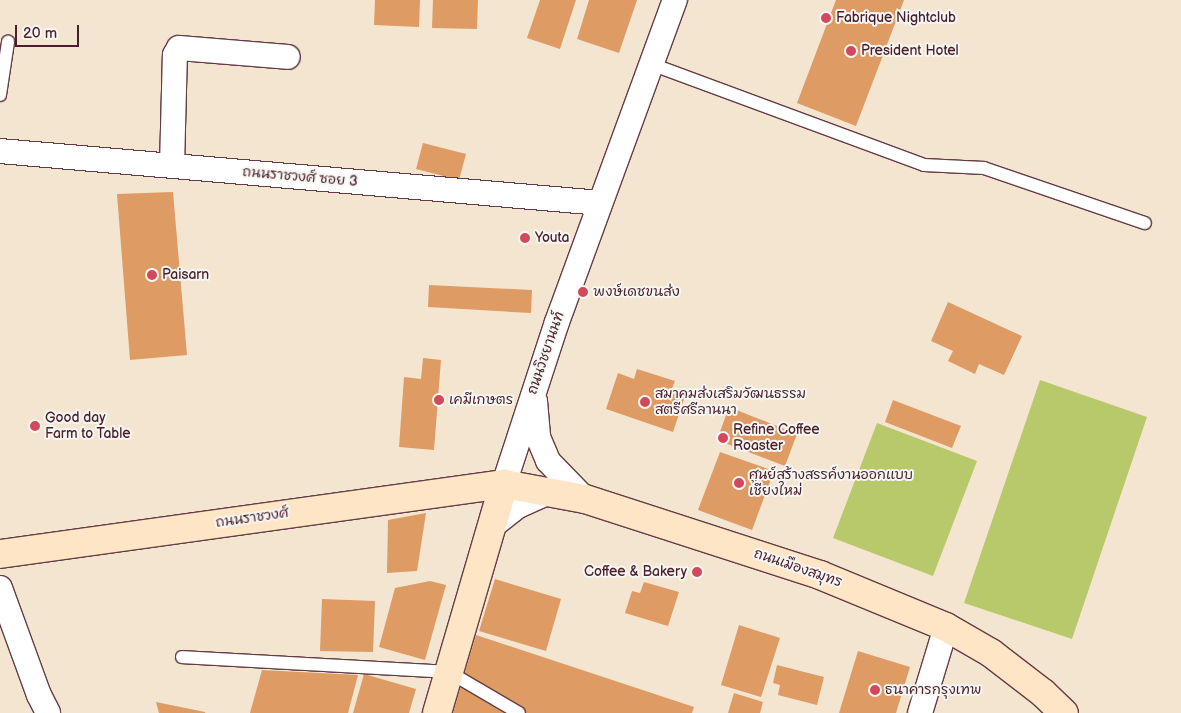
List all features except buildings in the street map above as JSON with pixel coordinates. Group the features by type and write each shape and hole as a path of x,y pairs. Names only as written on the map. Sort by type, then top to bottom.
{"street":[{"name":"ถนนวิชยานนท์","path":"437,713 491,527 534,389 674,0"},
{"path":"172,166 175,55 179,48 288,57"},
{"name":"ถนนราชวงศ์ ซอย 3","path":"0,151 600,203"},
{"path":"534,389 538,438 548,462 585,499"},
{"name":"ถนนเมืองสมุทร","path":"504,484 551,491 585,499 820,575 946,627 991,653 1043,693 1064,713"},
{"name":"ถนนราชวงศ์","path":"0,554 504,484"},
{"path":"491,527 518,506 551,491"},
{"path":"0,588 39,695 48,713"},
{"path":"920,713 946,627"}],"lane":[{"path":"0,95 8,42"},
{"path":"651,64 924,165 984,168 1144,223"},
{"path":"182,657 449,672 519,713"}],"green space":[{"path":"1040,380 1147,417 1072,639 964,603"},
{"path":"877,423 977,461 933,576 833,538"}],"place":[{"name":"Fabrique Nightclub","path":"826,18"},
{"name":"President Hotel","path":"851,51"},
{"name":"Youta","path":"525,238"},
{"name":"Paisarn","path":"152,275"},
{"name":"พงษ์เดชขนส่ง","path":"583,292"},
{"name":"เคมีเกษตร","path":"439,400"},
{"name":"สมาคมส่งเสริมวัฒนธรรม สตรีศรีลานนา","path":"645,402"},
{"name":"Good day Farm to Table","path":"35,426"},
{"name":"Refine Coffee Roaster","path":"723,438"},
{"name":"ศูนย์สร้างสรรค์งานออกแบบ เชียงใหม่","path":"739,483"},
{"name":"Coffee & Bakery","path":"697,572"},
{"name":"ธนาคารกรุงเทพ","path":"875,690"}]}
